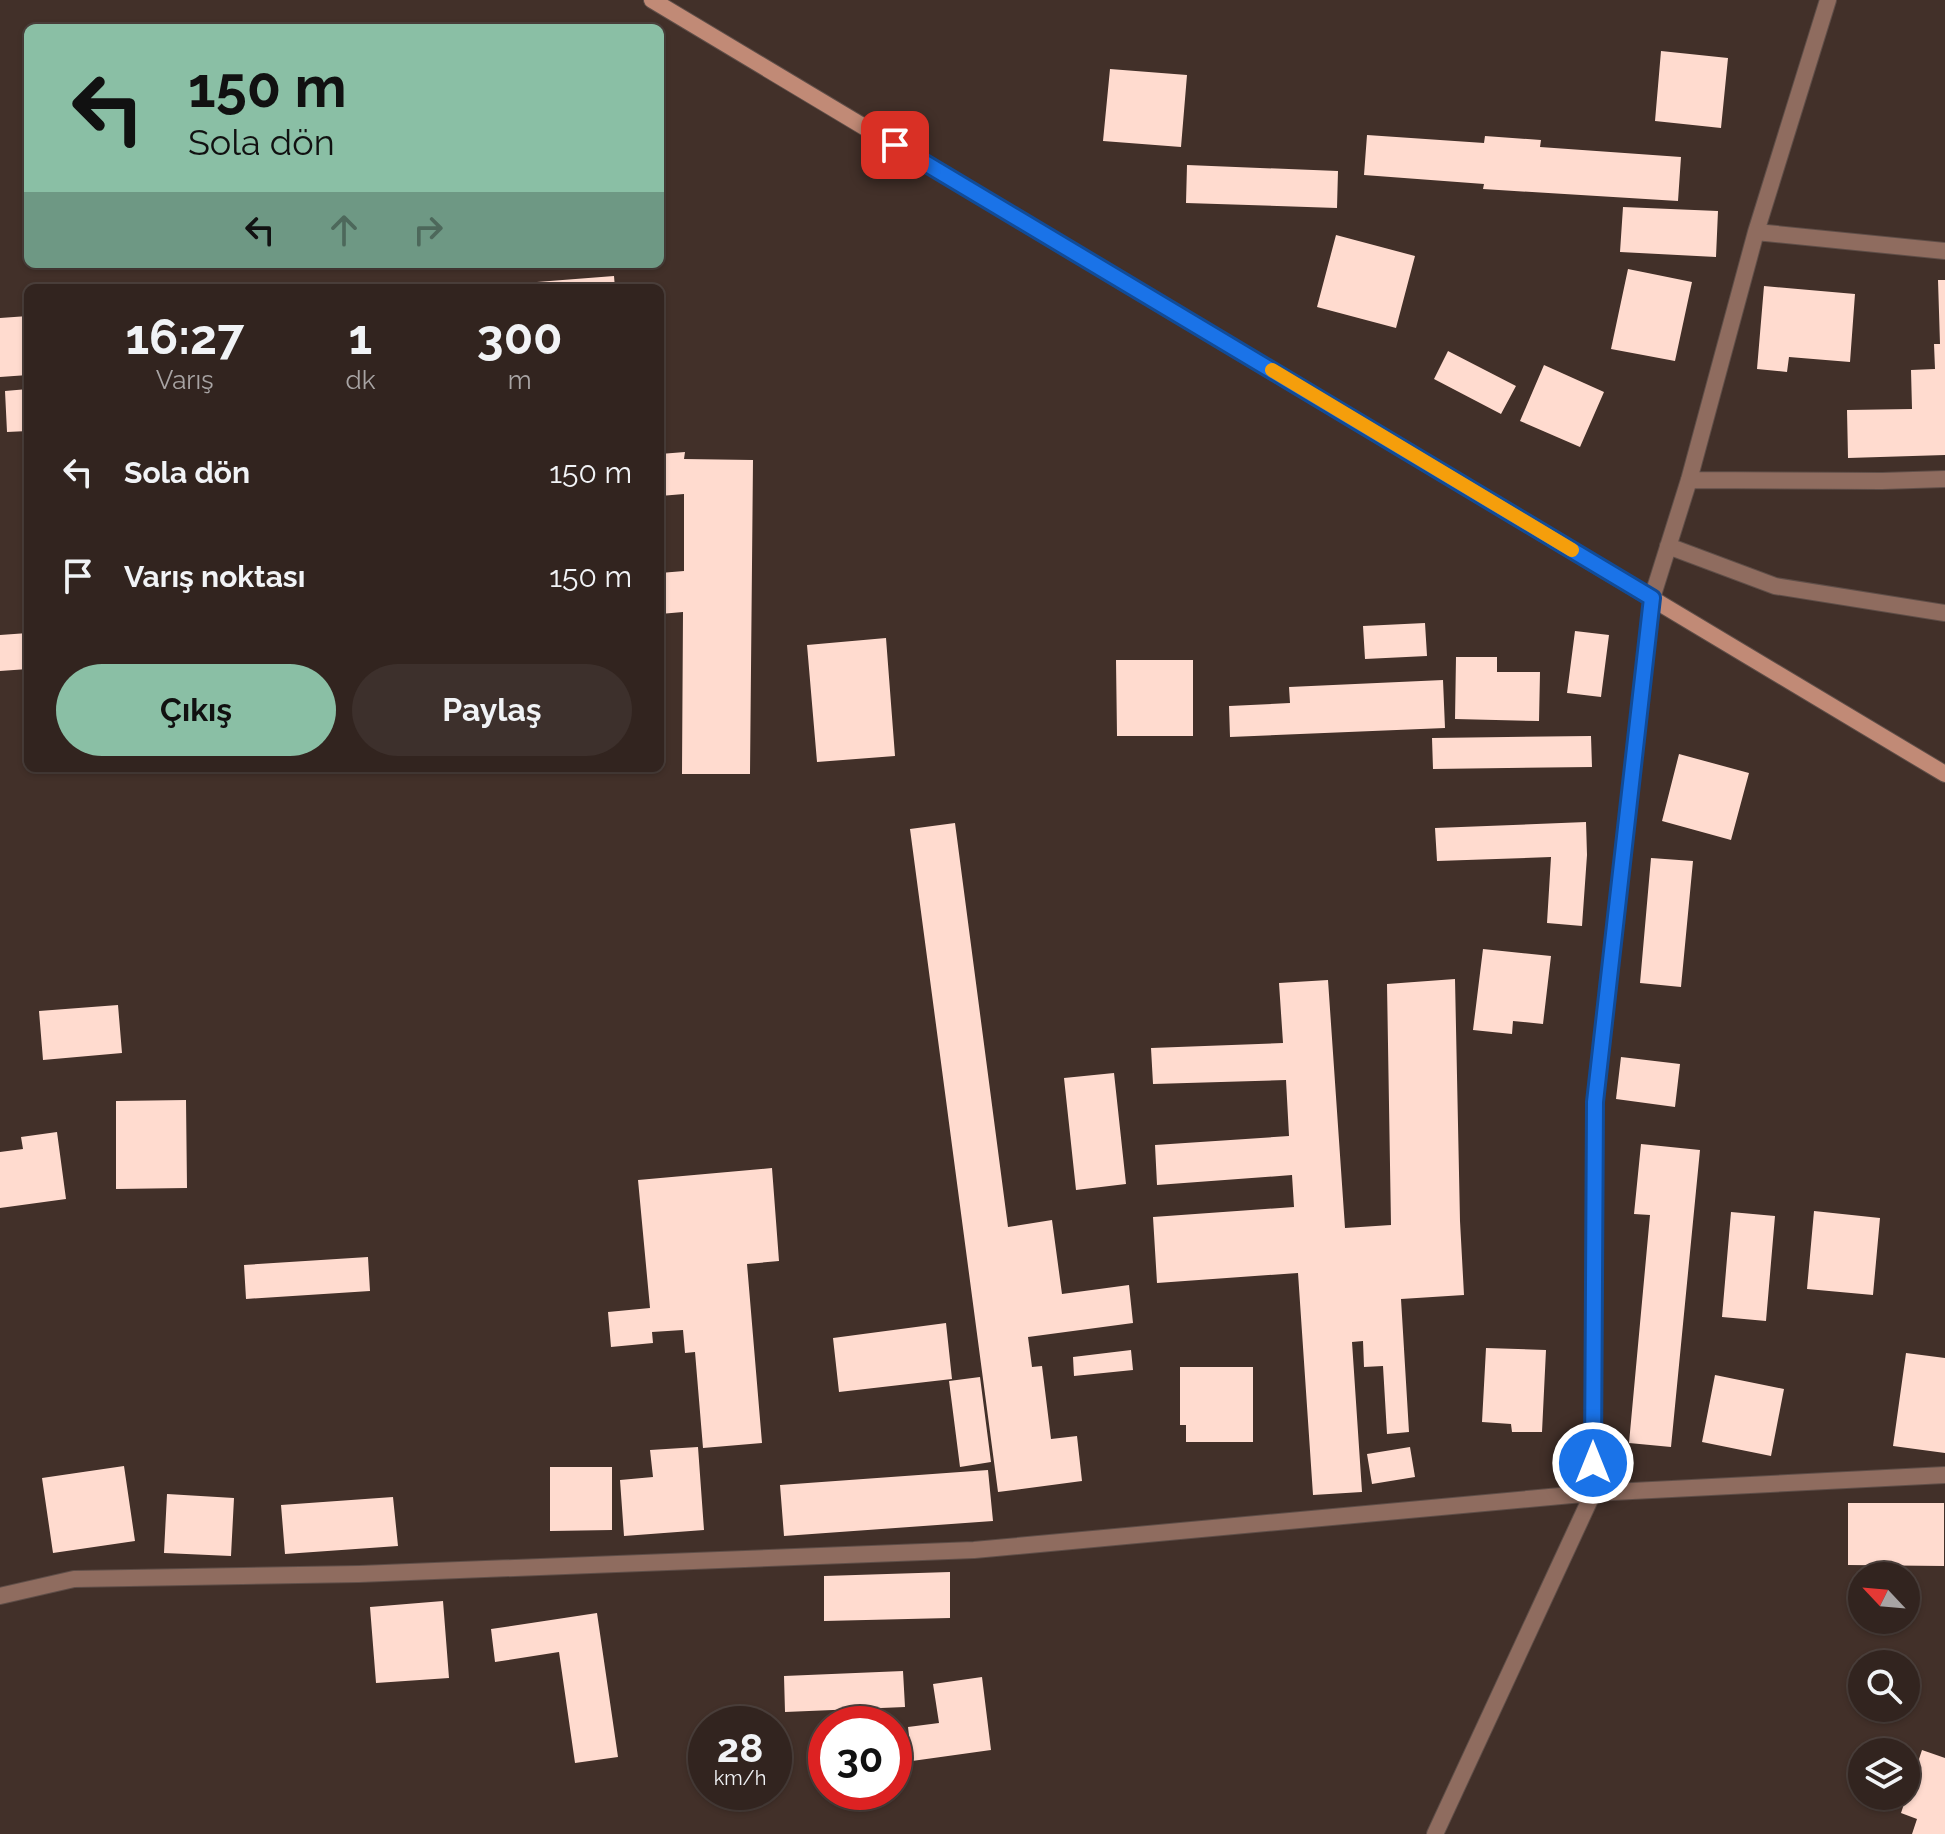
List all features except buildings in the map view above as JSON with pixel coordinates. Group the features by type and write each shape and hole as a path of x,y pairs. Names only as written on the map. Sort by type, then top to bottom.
{"street":[{"path":"652,0 1945,774"},
{"path":"1435,1834 1593,1493 1595,1102 1652,598 1689,480 1756,232 1828,0"},
{"path":"1756,232 1945,251"},
{"path":"1689,480 1945,479"},
{"path":"1668,546 1775,586 1945,613"},
{"path":"0,1596 74,1579 359,1574 974,1550 1593,1493 1945,1475"}],"slow traffic":[{"path":"1272,370 1572,550"}],"route":[{"path":"895,145 1652,598 1595,1102 1593,1463"}]}
